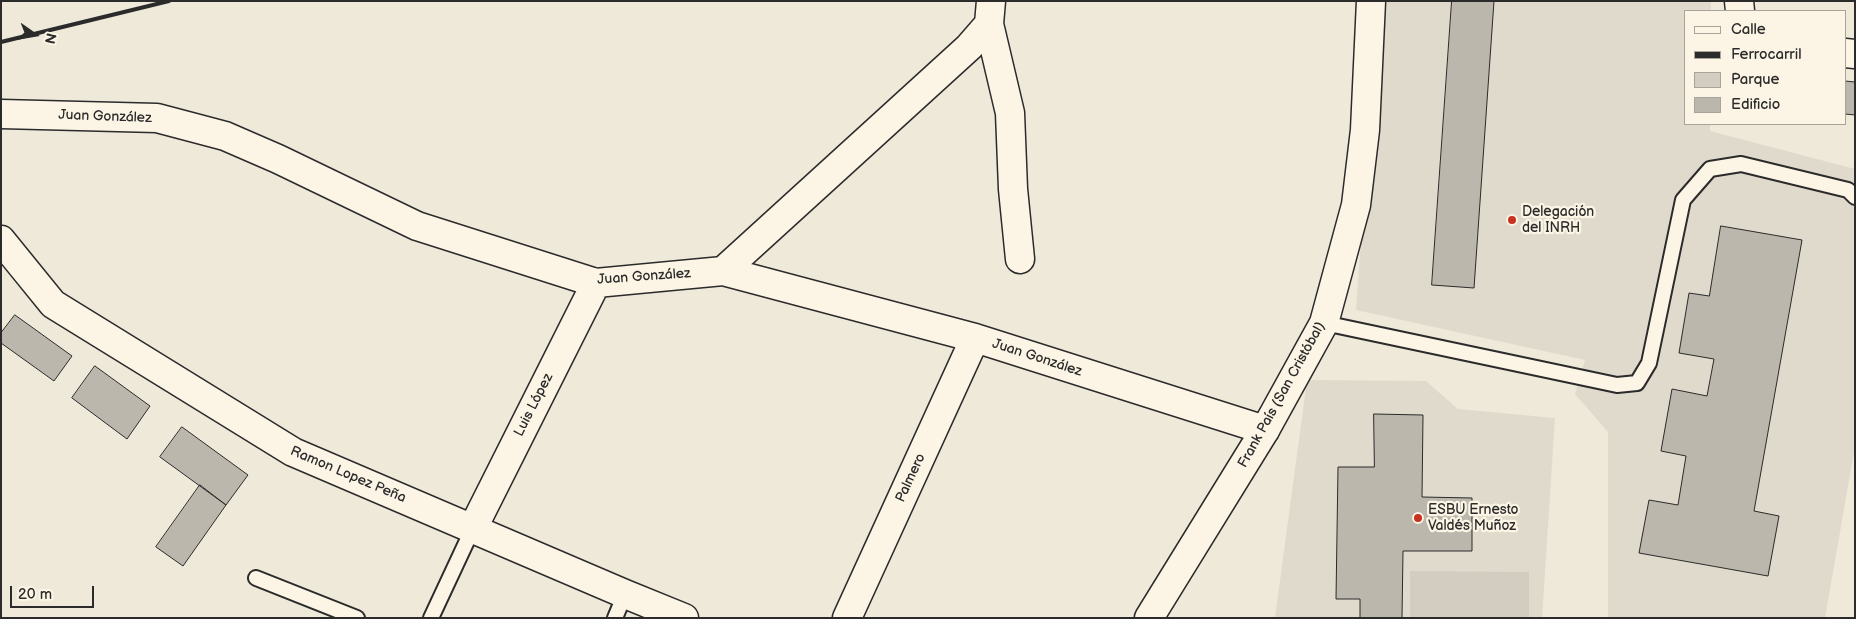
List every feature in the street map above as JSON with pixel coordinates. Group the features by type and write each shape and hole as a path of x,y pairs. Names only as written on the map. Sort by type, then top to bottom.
{"street":[{"name":"Frank País (San Cristóbal)","path":"1149,618 1265,430 1324,323 1356,205 1365,130 1371,1"},
{"path":"990,12 1010,113 1013,190 1020,259"},
{"path":"723,271 969,47 990,12"},
{"name":"Juan González","path":"1,114 157,118 225,136 278,159 417,226 596,283 723,271 975,338 1265,430"},
{"name":"Ramon Lopez Peña","path":"1,240 53,304 293,452 472,528 620,606 684,618"},
{"name":"Luis López","path":"472,528 596,283"},
{"name":"Palmero","path":"846,618 975,338"}],"lane":[{"path":"1324,323 1617,385 1637,383 1649,364 1684,200 1710,169 1741,164 1848,190 1855,197"},
{"path":"431,618 472,528"},
{"path":"256,578 357,618"}],"shaded area":[{"path":"1378,1 1711,1 1711,10 1684,10 1684,125 1710,125 1710,131 1855,169 1855,446 1825,618 1608,618 1608,432 1575,394 1585,360 1356,310"},
{"name":"ESBU Ernesto Valdés Muñoz","path":"1307,380 1426,381 1458,409 1555,418 1542,618 1275,618"}],"green space":[{"path":"1410,571 1529,572 1529,618 1410,618"}],"building":[{"path":"1452,1 1494,1 1474,288 1432,285"},
{"path":"1846,81 1855,82 1855,115 1846,114"},
{"path":"1721,226 1802,240 1754,511 1779,516 1768,576 1639,553 1649,500 1678,505 1686,456 1661,451 1672,389 1707,396 1714,359 1679,353 1689,293 1709,296"},
{"path":"15,315 72,356 54,381 1,343 1,333"},
{"path":"95,366 150,406 127,439 72,398"},
{"path":"1374,414 1423,415 1422,497 1472,498 1472,551 1403,551 1402,618 1360,618 1360,599 1336,599 1338,467 1374,467"},
{"path":"182,427 248,475 226,505 160,457"},
{"path":"200,485 226,505 183,566 156,547"}],"railway":[{"path":"1,42 169,1"}],"place":[{"name":"Delegación del INRH","path":"1512,220"},
{"name":"ESBU Ernesto Valdés Muñoz","path":"1418,518"}]}
